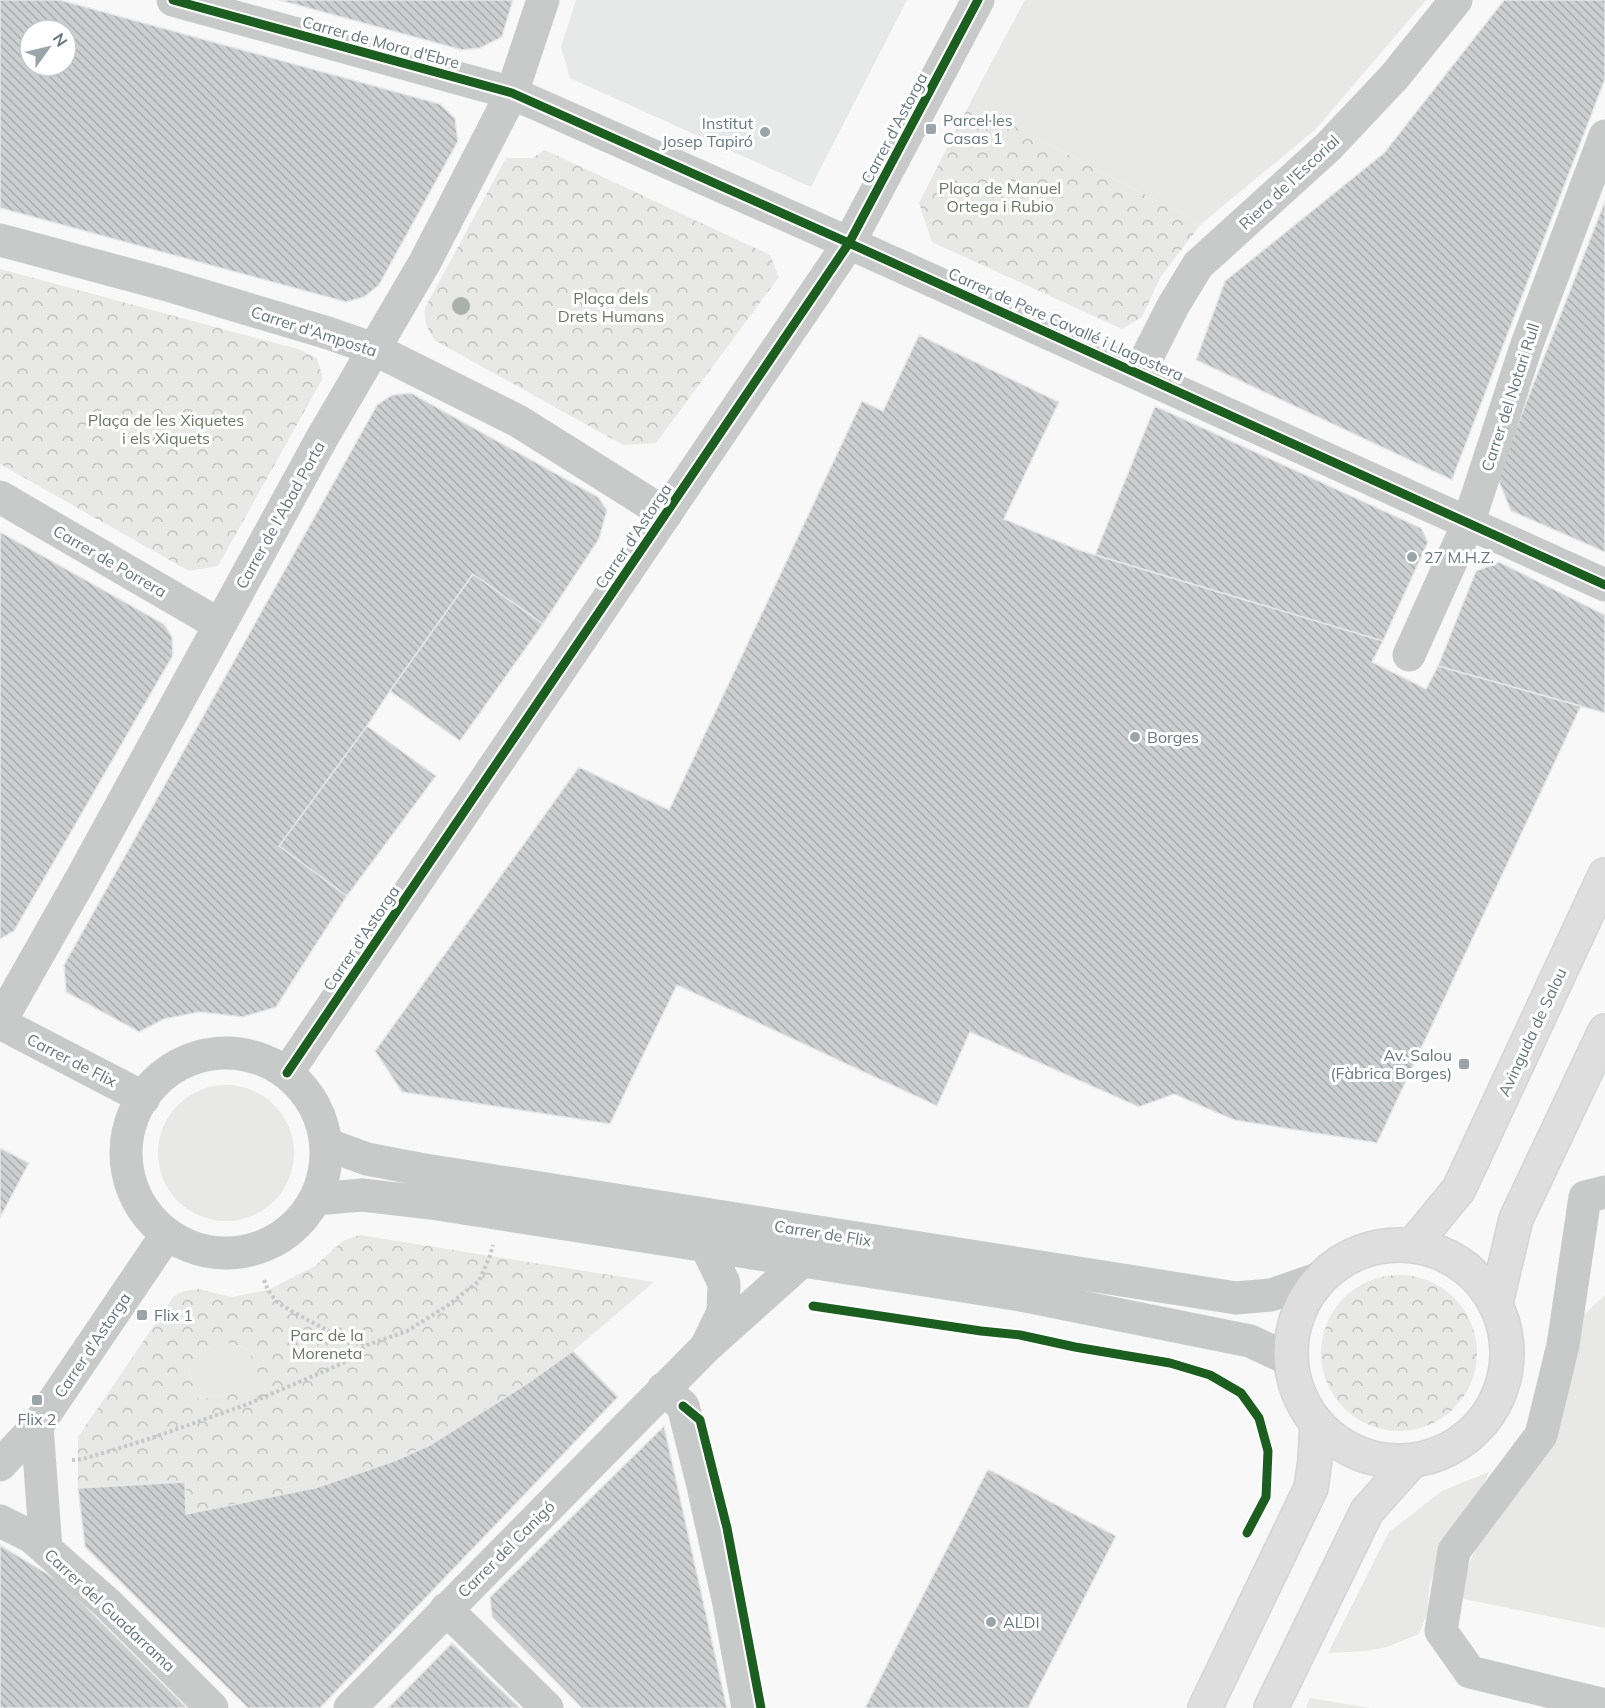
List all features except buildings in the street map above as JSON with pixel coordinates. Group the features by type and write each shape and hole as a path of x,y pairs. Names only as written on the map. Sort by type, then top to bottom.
{"main road":[{"name":"Avinguda de Salou","path":"1413,1245 1458,1190 1605,875"},
{"path":"1496,1303 1516,1219 1593,1072 1605,1031"},
{"path":"1387,1245 1413,1245 1438,1251 1460,1263 1478,1278 1496,1303 1506,1332 1508,1362 1501,1391 1488,1417 1473,1433 1456,1446 1435,1456 1412,1461 1384,1461 1365,1456 1337,1442 1317,1424 1298,1393 1291,1360 1292,1336 1296,1318 1306,1297 1320,1278 1344,1259 1361,1251 1387,1245"},
{"path":"1204,1708 1311,1488 1317,1424"},
{"path":"1271,1708 1367,1511 1412,1461"}],"street":[{"name":"Carrer de Mora d'Ebre","path":"173,0 512,93"},
{"name":"Carrer de l'Abad Porta","path":"0,1022 81,879 322,438 425,262 512,93 543,0"},
{"name":"Carrer d'Astorga","path":"287,1074 849,243 978,0"},
{"name":"Riera de l'Escorial","path":"1139,374 1173,306 1197,265 1329,146 1395,76 1456,0"},
{"name":"Carrer de Pere Cavallé i Llagostera","path":"512,93 1605,585"},
{"name":"Carrer del Notari Rull","path":"1408,655 1468,524 1527,344 1605,136"},
{"name":"Carrer d'Amposta","path":"0,240 164,284 374,349 518,421 666,514"},
{"name":"Carrer de Porrera","path":"0,497 220,625"},
{"name":"Carrer de Flix","path":"0,1022 144,1098"},
{"path":"233,1053 254,1057 287,1074 302,1088 313,1104 326,1144 323,1178 315,1199 303,1218 277,1240 239,1253 200,1250 167,1234 148,1216 134,1193 127,1166 128,1132 136,1108 150,1088 167,1072 187,1061 207,1055 233,1053"},
{"name":"Carrer de Flix","path":"326,1144 367,1159 419,1169 1236,1298 1271,1295 1320,1278"},
{"path":"1595,1194 1563,1345 1540,1435 1454,1551 1441,1631 1470,1672 1605,1705"},
{"name":"Carrer de Flix","path":"315,1199 362,1195 431,1203 1021,1295 1250,1341 1291,1360"},
{"name":"Carrer d'Astorga","path":"0,1465 37,1426 167,1234"},
{"name":"Carrer del Canigó","path":"706,1246 724,1283 723,1312 706,1347"},
{"name":"Carrer del Canigó","path":"350,1708 663,1389 802,1261"},
{"path":"663,1389 683,1406 729,1604 748,1708"},
{"path":"37,1426 46,1550"},
{"name":"Carrer del Guadarrama","path":"0,1521 32,1538 107,1603 212,1708"},
{"path":"446,1609 547,1708"}],"path":[{"path":"68,1460 83,1459 152,1438 248,1404 343,1363 367,1346 406,1331 447,1306 479,1281 490,1256 494,1239"},
{"path":"264,1280 277,1302 336,1335 367,1346"}],"shaded area":[{"name":"Institut Josep Tapiró","path":"576,0 907,0 811,187 570,78 561,47"}],"green space":[{"path":"1025,0 1426,0 1316,129 1201,224 970,103"},
{"name":"Plaça de Manuel Ortega i Rubio","path":"970,103 1201,224 1160,278 1142,317 1122,329 932,242 919,203"},
{"name":"Plaça dels Drets Humans","path":"545,150 770,255 779,277 656,443 623,445 436,341 427,326 425,308 506,158 532,158"},
{"name":"Plaça de les Xiquetes i els Xiquets","path":"0,269 301,350 317,358 323,378 218,566 189,571 0,464"},
{"path":"226,1085 252,1090 264,1096 274,1105 283,1115 289,1127 294,1153 289,1179 283,1191 274,1201 264,1210 252,1216 226,1221 200,1216 188,1210 178,1201 169,1191 163,1179 158,1153 163,1127 169,1115 178,1105 188,1096 200,1090"},
{"name":"Parc de la Moreneta","path":"359,1235 654,1282 573,1351 528,1383 430,1445 393,1461 315,1488 186,1514 185,1482 78,1488 78,1437 174,1296 184,1291 199,1289 231,1297 268,1290 315,1266 343,1241","holes":["225,1342 240,1346 250,1352 258,1385 199,1400 188,1368 192,1362 203,1350 213,1346"]},
{"path":"1399,1275 1414,1276 1429,1281 1443,1288 1454,1298 1464,1309 1471,1323 1476,1338 1476,1368 1471,1383 1464,1397 1454,1408 1443,1418 1429,1425 1414,1430 1399,1431 1384,1430 1369,1425 1355,1418 1344,1408 1334,1397 1327,1383 1322,1368 1321,1353 1322,1338 1327,1323 1334,1309 1344,1298 1355,1288 1369,1281 1384,1276"},
{"path":"1605,1295 1605,1628 1464,1599 1459,1587 1576,1322"},
{"path":"224,1342 240,1346 250,1352 259,1385 199,1400 188,1368 203,1350"},
{"path":"1489,1472 1478,1497 1444,1548 1430,1583 1427,1614 1419,1634 1387,1647 1366,1651 1328,1653 1389,1532 1442,1491"},
{"path":"1310,1698 1370,1708 1306,1708"}],"cycle path":[{"path":"173,0 512,93 1605,585"},
{"path":"287,1073 849,243 978,0"},
{"path":"813,1306 1020,1335 1170,1363 1210,1375 1241,1393 1259,1418 1268,1451 1266,1497 1247,1533"},
{"path":"683,1406 700,1420 727,1528 761,1708"}],"place":[{"name":"Parcel·les Casas 1","path":"931,129"},
{"name":"Institut Josep Tapiró","path":"765,132"},
{"name":"27 M.H.Z.","path":"1412,557"},
{"name":"Borges","path":"1135,737"},
{"name":"Av. Salou (Fàbrica Borges)","path":"1464,1064"},
{"name":"Flix 1","path":"142,1315"},
{"name":"Flix 2","path":"37,1400"},
{"name":"ALDI","path":"991,1622"}]}
